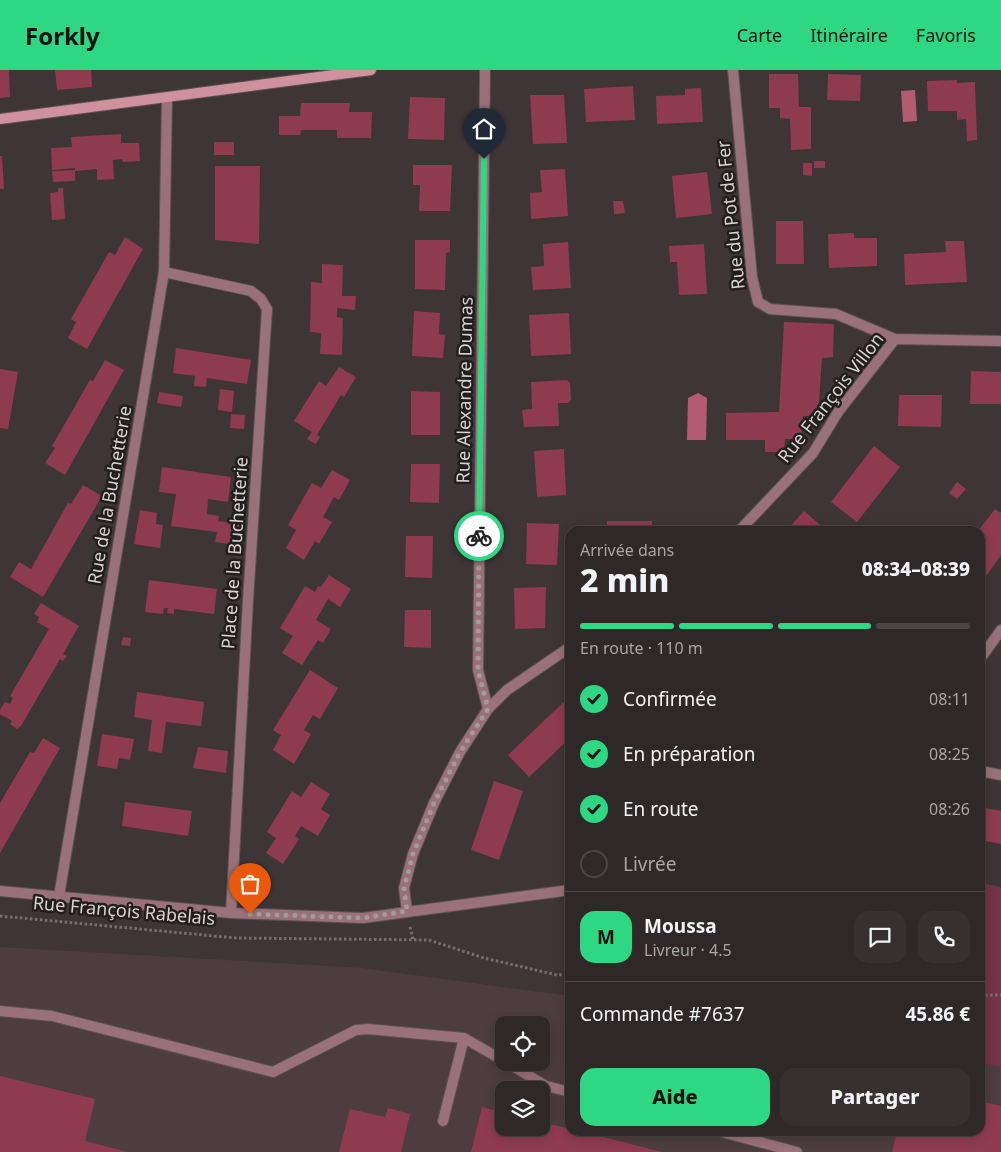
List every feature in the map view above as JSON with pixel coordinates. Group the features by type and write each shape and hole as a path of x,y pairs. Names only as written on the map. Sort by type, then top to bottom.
{"street":[{"path":"0,120 371,70"},
{"name":"Rue Alexandre Dumas","path":"485,70 478,670 488,709"},
{"name":"Rue du Pot de Fer","path":"733,70 756,298 758,302 770,309 836,314 895,339"},
{"name":"Rue de la Buchetterie","path":"59,896 164,272 167,98"},
{"name":"Place de la Buchetterie","path":"164,272 251,291 261,299 267,309 248,600 231,913"},
{"name":"Rue François Villon","path":"744,526 813,453 838,412 895,339 1001,341"},
{"path":"985,653 1001,630"},
{"path":"407,911 404,888 413,854 434,803 460,752 488,709 528,674 565,650"},
{"path":"985,771 1001,775"},
{"name":"Rue François Rabelais","path":"0,891 231,913 363,918 565,891"},
{"path":"0,1011 52,1016 273,1072 356,1030 368,1029 464,1038 495,1056"},
{"path":"444,1122 464,1038"},
{"path":"520,1071 546,1086 565,1091"},
{"path":"737,1136 797,1152"}],"path":[{"name":"Rue François Rabelais","path":"0,916 236,938 429,940 492,960 557,975 565,974"},
{"path":"985,995 1001,995"}],"shaded area":[{"path":"915,90 917,121 903,122 901,91"},
{"path":"698,393 707,398 706,440 687,440 688,398"},
{"path":"985,884 1001,887 1001,1067 985,1064"},
{"path":"0,947 362,968 565,995 565,1136 985,1136 985,1064 1001,1067 1001,1152 0,1152"}],"building":[{"path":"0,70 9,70 10,97 0,98"},
{"path":"55,70 91,70 92,87 57,90"},
{"path":"769,74 798,74 799,107 811,107 811,149 791,150 790,119 780,118 780,108 769,108"},
{"path":"828,74 861,75 860,101 827,100"},
{"path":"957,80 957,83 975,82 977,140 967,141 966,119 957,120 957,111 928,111 927,81"},
{"path":"633,86 635,120 586,122 584,89"},
{"path":"701,88 703,122 657,124 656,96 685,95 685,89"},
{"path":"530,95 564,95 567,143 533,144"},
{"path":"410,97 445,98 444,140 408,139"},
{"path":"301,103 350,103 349,112 372,112 371,138 337,138 337,130 301,130 300,135 279,135 279,116 300,116"},
{"path":"121,134 121,143 139,143 140,161 123,162 122,159 113,160 114,179 97,180 97,169 75,171 75,181 53,182 52,171 75,170 75,168 52,170 51,148 72,147 71,137"},
{"path":"214,142 234,142 234,155 214,155"},
{"path":"0,156 2,156 4,189 0,189"},
{"path":"814,161 825,161 825,168 814,168"},
{"path":"803,163 812,163 812,176 803,175"},
{"path":"413,165 452,165 450,211 419,211 420,185 413,185"},
{"path":"215,166 260,166 259,244 215,240"},
{"path":"565,169 568,216 531,219 530,193 542,192 540,170"},
{"path":"707,172 712,214 676,218 672,176"},
{"path":"58,188 63,188 65,219 52,220 50,193 58,192"},
{"path":"613,201 623,201 625,213 614,214"},
{"path":"776,221 803,221 804,264 776,264"},
{"path":"854,233 854,238 877,238 877,266 829,268 828,234"},
{"path":"125,237 143,249 87,349 68,338 76,322 71,319 109,252 115,255"},
{"path":"415,240 450,240 450,252 446,253 445,290 415,289"},
{"path":"945,241 964,241 967,282 905,285 904,254 946,252"},
{"path":"568,242 571,288 533,290 531,267 544,266 543,244"},
{"path":"704,244 707,294 679,295 677,262 670,262 669,246"},
{"path":"322,264 343,265 342,296 356,296 355,310 337,308 337,317 343,318 342,355 320,354 321,333 310,332 311,282 322,283"},
{"path":"414,311 440,313 439,334 445,335 443,358 412,356"},
{"path":"569,313 571,354 531,356 529,315"},
{"path":"784,322 834,324 833,357 822,358 818,416 803,416 801,439 785,439 784,452 765,452 765,440 726,440 726,413 779,412"},
{"path":"176,348 251,360 247,384 207,378 206,387 194,386 195,376 173,373"},
{"path":"105,360 124,370 65,475 45,463 55,448 52,446 90,380 93,381"},
{"path":"339,367 356,377 344,397 341,395 317,435 320,437 316,444 307,439 312,432 294,421 319,381 326,386"},
{"path":"0,369 18,372 8,429 0,428"},
{"path":"971,371 1001,372 1001,404 970,404"},
{"path":"567,380 570,383 571,400 568,403 558,403 559,426 524,427 522,410 532,409 531,382"},
{"path":"220,389 234,391 232,412 218,410"},
{"path":"411,391 440,392 440,435 411,435"},
{"path":"159,392 183,396 181,407 157,403"},
{"path":"899,395 942,395 941,427 898,426"},
{"path":"231,414 245,415 244,429 230,428"},
{"path":"874,446 900,467 857,522 831,502"},
{"path":"564,449 566,495 537,497 534,451"},
{"path":"411,464 440,464 439,503 410,502"},
{"path":"162,467 231,477 228,502 208,499 207,514 219,516 218,521 241,524 240,546 215,542 217,532 171,526 176,494 159,492"},
{"path":"332,470 350,480 339,500 334,497 323,517 332,522 319,544 315,541 304,560 286,548 296,530 288,525 312,483 321,488"},
{"path":"957,482 966,489 957,499 949,493"},
{"path":"83,485 102,496 43,597 10,577 19,562 31,569 68,503 71,504"},
{"path":"995,509 1001,513 1001,555 987,575 985,574 985,526 982,526"},
{"path":"140,510 157,513 156,524 163,525 160,548 134,544"},
{"path":"804,511 821,526 790,526"},
{"path":"607,521 652,521 652,526 607,526"},
{"path":"527,523 559,524 557,565 526,564"},
{"path":"406,536 433,536 432,578 405,577"},
{"path":"329,575 351,589 340,607 328,599 316,620 331,629 323,643 318,640 302,665 282,653 293,636 280,628 305,586 315,592"},
{"path":"149,580 217,589 214,614 174,609 174,614 167,613 168,608 164,608 163,614 145,612"},
{"path":"546,587 545,628 515,629 514,588"},
{"path":"41,603 79,626 63,654 67,656 63,661 60,659 21,726 17,729 10,724 12,721 0,714 0,710 5,702 10,704 13,698 10,696 49,629 37,622 39,617 34,614"},
{"path":"405,610 431,610 431,648 404,647"},
{"path":"123,637 131,638 130,646 121,645"},
{"path":"310,670 338,688 320,719 313,715 304,730 311,734 294,764 273,750 281,735 273,730"},
{"path":"137,692 204,702 201,726 166,722 162,753 148,751 152,720 134,717"},
{"path":"565,701 565,743 529,777 508,755"},
{"path":"102,734 134,739 130,760 119,758 117,769 97,766"},
{"path":"43,738 60,748 0,853 0,803 30,752 34,753"},
{"path":"198,747 228,751 226,773 193,768"},
{"path":"494,781 523,791 499,860 471,850"},
{"path":"311,782 330,794 321,809 330,815 318,836 301,826 295,836 299,839 283,864 266,853 276,838 267,832 292,791 301,797"},
{"path":"125,802 192,811 188,836 122,826"},
{"path":"985,808 1001,811 1001,844 985,841"},
{"path":"0,1076 95,1099 85,1141 128,1152 0,1152"},
{"path":"985,1102 1001,1106 1001,1152 892,1152 896,1136 985,1136"},
{"path":"482,1107 495,1111 495,1136 550,1136 550,1124 565,1128 565,1136 600,1136 662,1152 471,1152"},
{"path":"388,1108 410,1114 401,1152 339,1152 350,1109 385,1117"}],"way so far":[{"path":"250,914 363,918 407,911 404,888 413,854 434,803 460,752 488,709 478,670 479,536"}],"route":[{"path":"479,536 484,159"}]}
